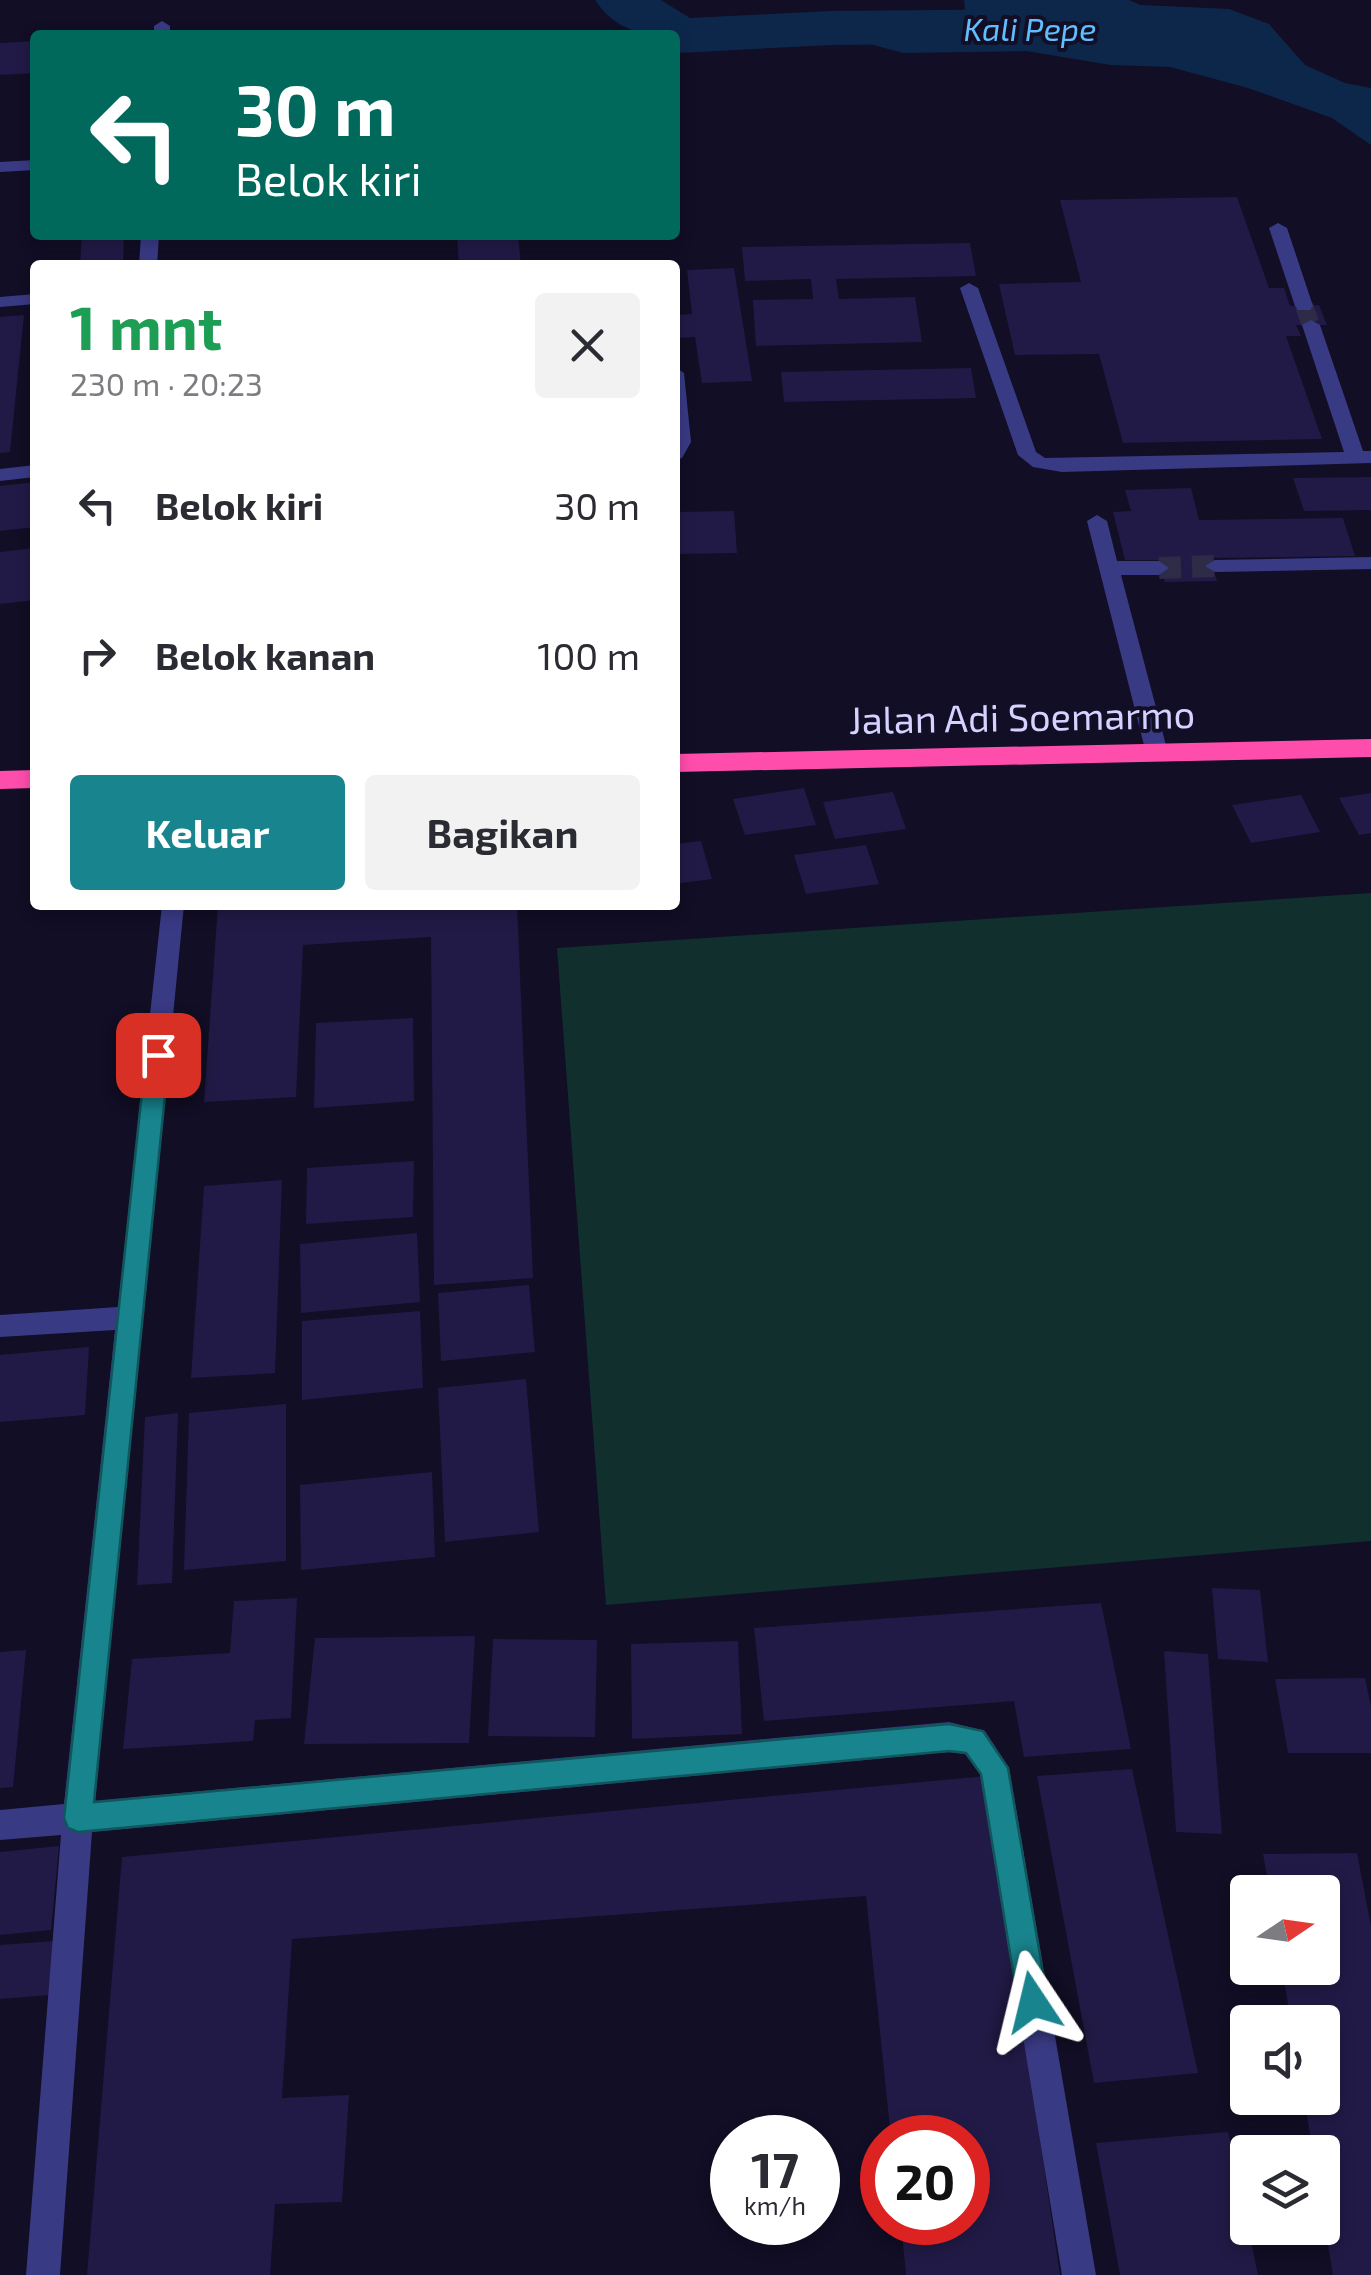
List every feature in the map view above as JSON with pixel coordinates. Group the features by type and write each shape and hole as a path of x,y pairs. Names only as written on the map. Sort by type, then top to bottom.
{"highway":[{"name":"Jalan Adi Soemarmo","path":"680,763 1371,748"},
{"path":"0,780 30,779"}],"street":[{"path":"0,167 30,164"},
{"path":"1278,228 1304,306"},
{"path":"969,288 1028,455 1040,462 1101,465 1364,458 1311,325"},
{"path":"0,302 30,299"},
{"path":"0,474 30,471"},
{"path":"1097,521 1156,752"},
{"path":"1215,566 1371,563"},
{"path":"1109,568 1159,568"},
{"path":"43,2275 78,1818 172,910"},
{"path":"0,1326 130,1318"},
{"path":"0,1825 949,1737 974,1741 994,1768 1079,2275"}],"green space":[{"path":"1371,893 1371,1541 606,1605 557,948"}],"water":[{"path":"964,0 1129,0 1141,5 1229,9 1269,24 1305,65 1345,83 1371,88 1371,145 1332,118 1248,88 1170,67 1111,65 1026,51 903,53 866,43 929,27 965,9"}],"building":[{"path":"30,41 30,73 0,75 0,43"},
{"path":"1237,197 1269,288 1284,288 1290,306 1319,305 1327,325 1296,325 1301,336 1286,336 1322,439 1123,443 1099,354 1015,355 999,284 1081,282 1060,200"},
{"path":"82,240 124,240 123,260 80,260"},
{"path":"457,240 518,240 520,260 459,260"},
{"path":"970,243 976,276 836,279 839,299 915,297 922,342 756,346 753,300 813,299 811,279 745,281 742,247"},
{"path":"734,268 752,381 702,383 695,337 680,338 680,315 692,314 687,270"},
{"path":"24,315 10,452 0,453 0,317"},
{"path":"971,368 976,398 784,402 781,372"},
{"path":"1371,477 1371,510 1304,511 1293,478"},
{"path":"30,483 30,528 0,531 0,486"},
{"path":"1191,488 1199,520 1343,518 1355,556 1210,558 1217,581 1165,582 1159,560 1125,560 1113,512 1131,511 1125,490"},
{"path":"734,511 737,553 680,554 680,512"},
{"path":"30,549 30,601 0,604 0,552"},
{"path":"804,788 816,825 745,835 733,799"},
{"path":"893,792 906,829 835,839 823,802"},
{"path":"1371,793 1371,833 1359,835 1339,798"},
{"path":"1301,795 1320,832 1251,843 1232,805"},
{"path":"701,841 712,879 680,883 680,843"},
{"path":"866,845 879,884 806,894 794,855"},
{"path":"218,910 517,910 533,1278 434,1285 431,937 303,945 296,1097 204,1102"},
{"path":"413,1018 414,1101 314,1108 316,1023"},
{"path":"414,1161 413,1217 306,1224 307,1168"},
{"path":"282,1180 275,1373 191,1378 204,1186"},
{"path":"417,1233 420,1302 301,1313 300,1244"},
{"path":"529,1285 535,1352 441,1361 438,1293"},
{"path":"420,1311 423,1388 302,1400 302,1321"},
{"path":"89,1347 85,1415 0,1422 0,1355"},
{"path":"526,1379 539,1532 445,1542 438,1388"},
{"path":"286,1404 286,1561 184,1570 189,1413"},
{"path":"178,1413 172,1583 137,1585 145,1417"},
{"path":"432,1472 435,1557 301,1570 300,1485"},
{"path":"1212,1588 1260,1590 1268,1662 1218,1659"},
{"path":"297,1598 291,1718 255,1720 253,1741 123,1749 132,1659 230,1653 234,1601"},
{"path":"1101,1603 1131,1749 1024,1757 1014,1701 764,1721 754,1628"},
{"path":"475,1636 469,1743 304,1744 315,1638"},
{"path":"493,1639 597,1640 595,1737 488,1736"},
{"path":"738,1641 742,1734 632,1739 631,1644"},
{"path":"26,1650 13,1787 0,1788 0,1652"},
{"path":"1164,1651 1208,1654 1222,1834 1176,1832"},
{"path":"1365,1678 1371,1707 1371,1753 1288,1753 1275,1679"},
{"path":"1132,1769 1198,2073 1094,2083 1037,1776"},
{"path":"986,1776 1060,2275 906,2275 903,2245 990,2245 990,2115 889,2115 866,1896 292,1939 282,2098 349,2095 342,2202 275,2204 270,2275 87,2275 122,1857"},
{"path":"59,1846 51,1930 0,1935 0,1852"},
{"path":"1357,1853 1371,1926 1371,2275 1333,2275 1328,2245 1340,2245 1340,2135 1310,2135 1307,2115 1340,2115 1340,2005 1288,2005 1285,1985 1340,1985 1340,1875 1267,1875 1263,1854"},
{"path":"54,1941 50,1995 0,1999 0,1945"},
{"path":"1228,2132 1230,2245 1252,2245 1258,2275 1120,2275 1096,2143"}],"waterway":[{"name":"Kali Pepe","path":"623,0 670,30"},
{"name":"Kali Pepe","path":"680,36 830,28 1057,26"}],"tunnel":[{"path":"1304,306 1311,325"},
{"path":"1159,568 1215,566"}],"route":[{"path":"158,1055 78,1818 949,1737 974,1741 994,1768 1033,2002"}]}
